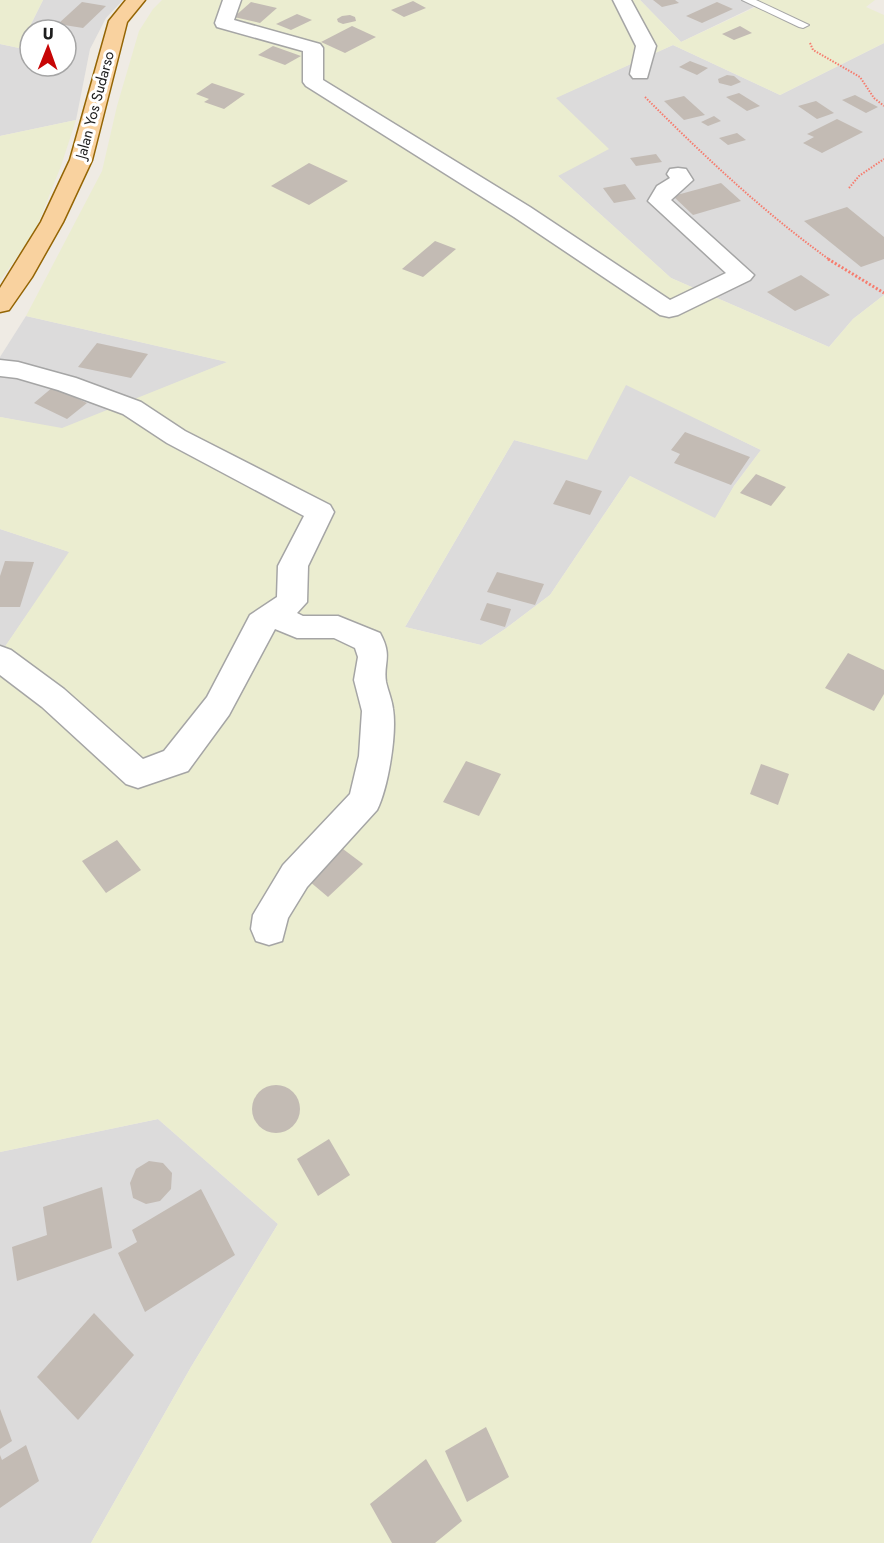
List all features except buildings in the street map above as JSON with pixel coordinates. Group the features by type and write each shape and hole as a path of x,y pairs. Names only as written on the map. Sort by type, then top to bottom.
{"main road":[{"name":"Jalan Yos Sudarso","path":"0,305 20,277 52,222 81,160 118,21 136,0"}],"street":[{"path":"232,0 224,23 313,48 313,82 522,212 669,310 742,274 659,201 665,191 682,180 678,174"},
{"path":"622,0 646,46 640,74"},
{"path":"0,368 18,370 68,384 132,408 176,436 320,512 293,566 291,602 261,623 218,706 176,760 138,774 53,698 0,658"},
{"path":"269,929 271,915 295,876 365,800 375,756 378,711 370,680 373,657 369,641 336,626 314,625 300,629 286,623 277,612"}],"lane":[{"path":"747,0 803,25"}],"path":[{"path":"803,25 813,50 860,77 874,98 884,106"},
{"path":"640,74 643,95 691,144 756,203 837,266 884,293"},
{"path":"849,188 859,176 884,159"}],"shaded area":[{"path":"43,0 123,0 106,18 90,49 76,120 0,136 0,44 18,48 18,78 78,78 78,18 34,18"},
{"path":"640,0 751,0 760,4 681,42"},
{"path":"884,43 884,295 853,319 829,347 671,278 558,176 555,98 673,45 780,95"},
{"path":"26,316 228,362 62,429 0,417 0,357"},
{"path":"626,384 761,450 734,486 715,519 630,476 550,595 505,629 481,645 405,627 514,440 587,459"},
{"path":"0,529 70,552 0,654"},
{"path":"158,1119 278,1224 191,1367 91,1543 0,1543 0,1152"}],"green space":[{"path":"0,0 43,0 34,18 18,18 18,48 0,44"},
{"path":"162,0 640,0 681,42 760,5 751,0 875,0 866,7 884,15 884,43 780,95 673,45 556,98 609,149 558,176 671,278 829,347 853,319 884,295 884,1543 91,1543 191,1367 278,1224 158,1119 0,1152 0,654 69,552 0,529 0,417 62,428 227,362 26,316 102,171 117,106 139,31 153,9","holes":["626,385 761,450 734,486 715,518 630,476 550,595 481,645 405,627 514,440 587,460"]},
{"path":"76,120 61,166 35,231 0,281 0,136"}]}
